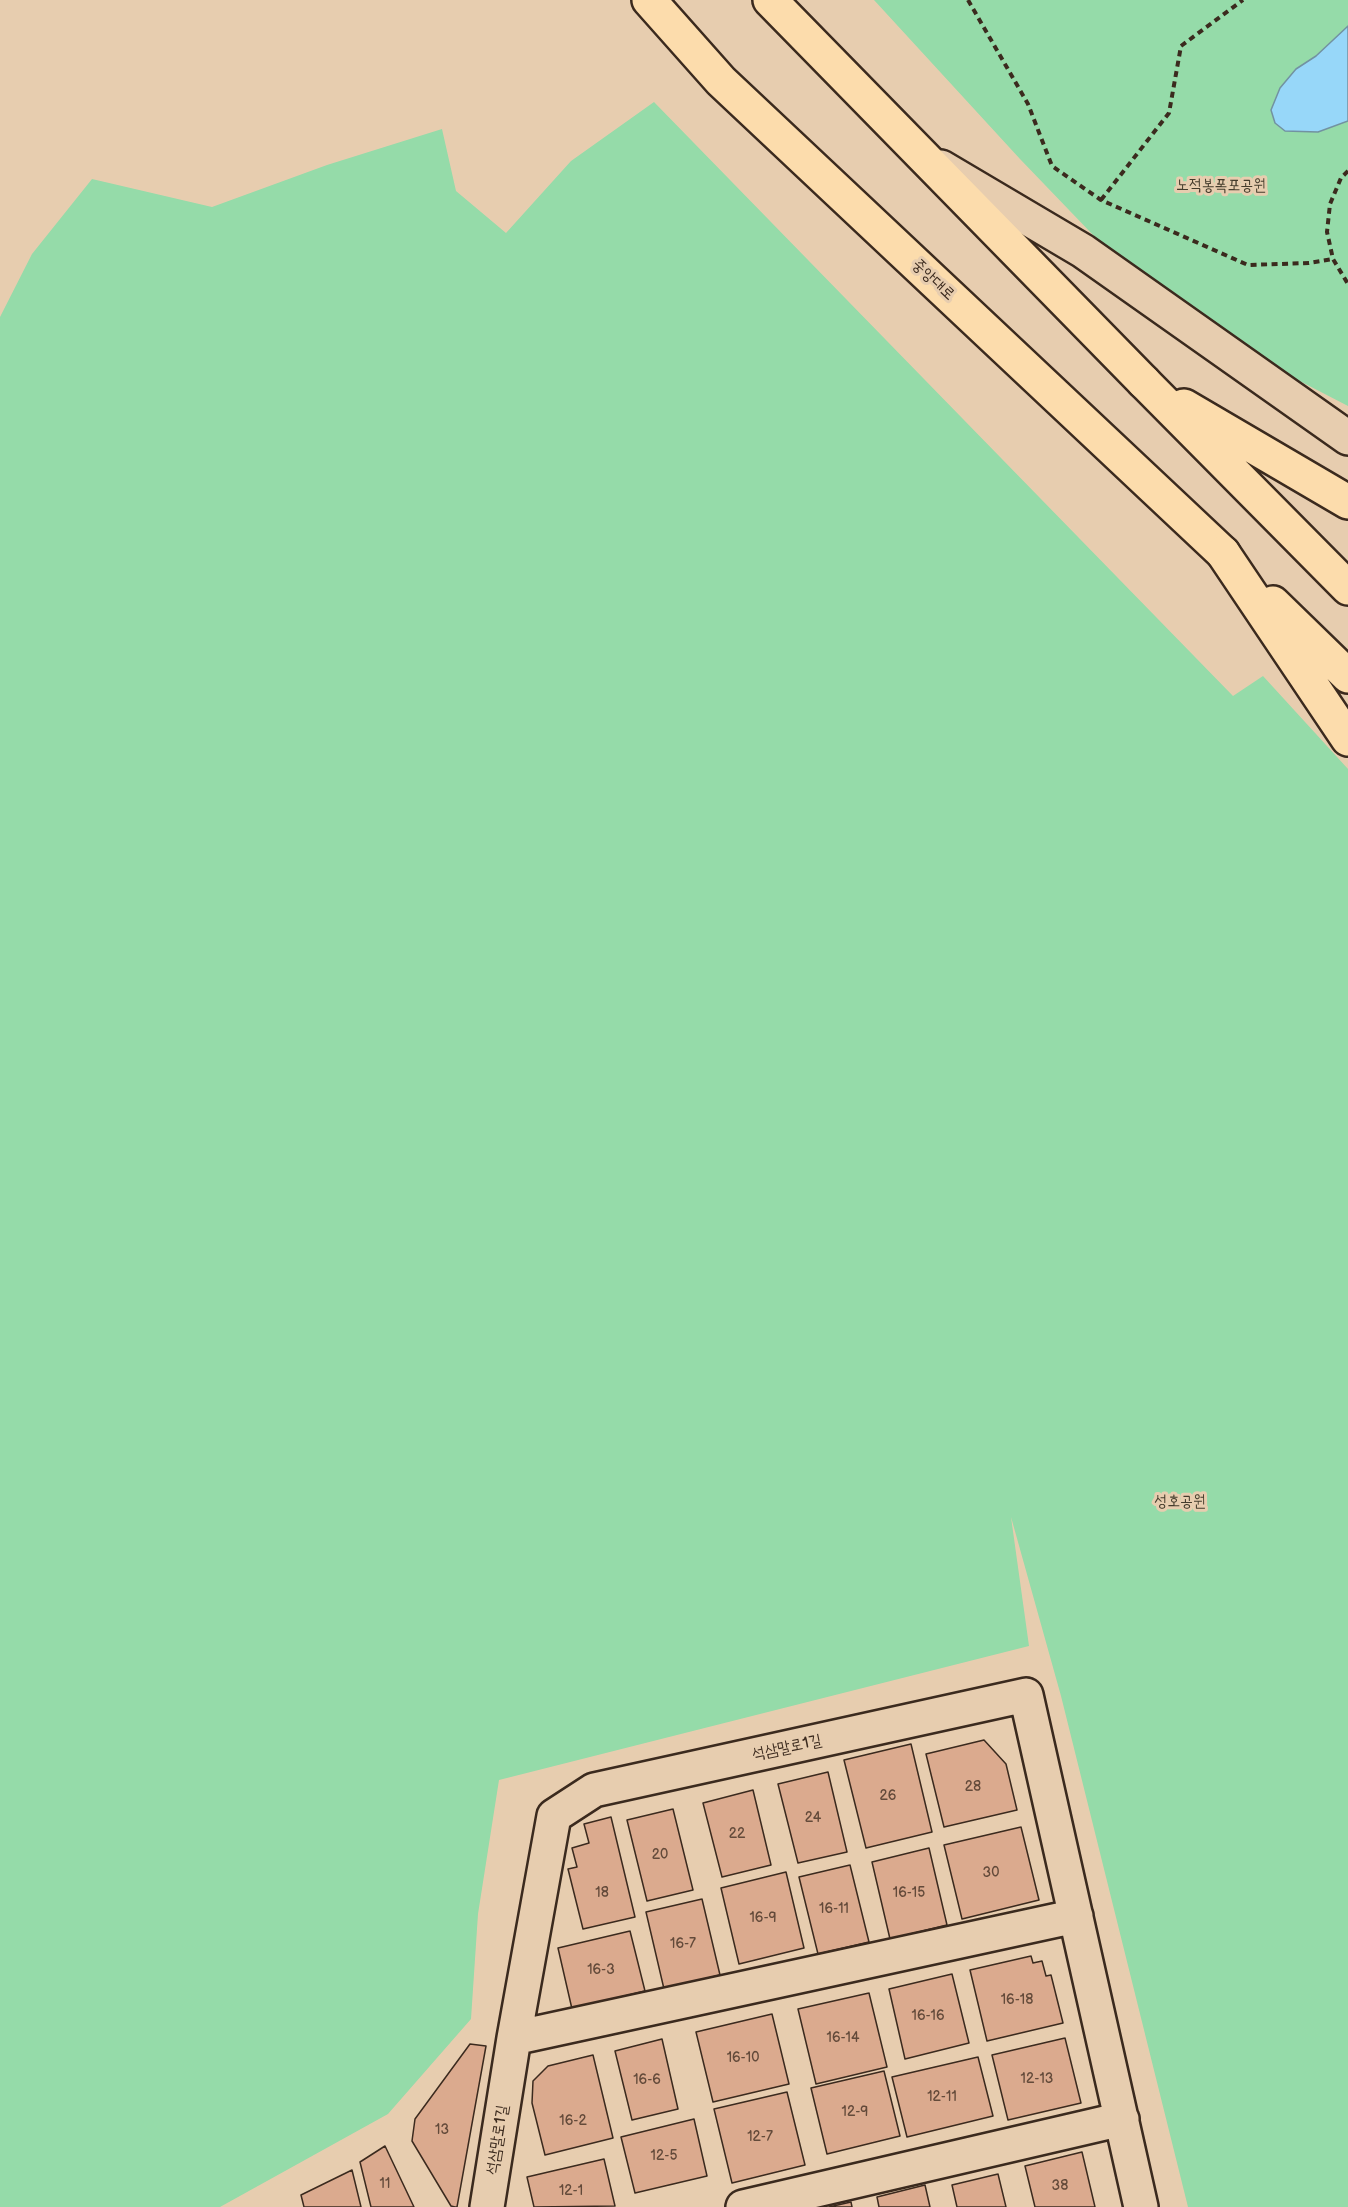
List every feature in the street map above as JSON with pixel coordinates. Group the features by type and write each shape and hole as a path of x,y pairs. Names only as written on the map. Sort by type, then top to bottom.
{"main road":[{"name":"중앙대로","path":"650,0 721,81 1223,553"},
{"path":"770,0 1348,588"},
{"path":"1144,382 1348,502"},
{"path":"1223,553 1348,676"},
{"path":"1223,553 1348,739"}],"street":[{"path":"922,156 1083,251 1348,438"},
{"name":"석삼말로1길","path":"487,2207 514,2038 554,1816 594,1790 1026,1695 1141,2207"},
{"path":"514,2038 1076,1916"},
{"path":"743,2207 1122,2119"}],"path":[{"path":"968,0 1028,104 1052,166 1101,200 1248,264 1309,263 1333,260"},
{"path":"1101,200 1169,113 1181,46 1243,0"},
{"path":"1348,171 1341,178 1330,204 1327,232 1333,260 1348,284"}],"green space":[{"name":"노적봉폭포공원","path":"874,0 1348,0 1348,406 1168,313 1020,159"},
{"name":"성호공원","path":"654,102 1233,696 1263,676 1348,769 1348,2207 1188,2207 1061,1696 1011,1517 1029,1646 499,1780 478,1914 471,2019 388,2114 220,2207 0,2207 0,317 32,254 92,179 212,207 327,165 442,129 456,191 506,233 571,161"}],"water":[{"path":"1348,26 1348,121 1318,132 1285,131 1275,123 1271,110 1280,88 1296,69 1316,56"}],"building":[{"path":"984,1740 1006,1764 1017,1810 944,1827 926,1754"},
{"path":"911,1744 932,1832 866,1848 844,1760"},
{"path":"828,1772 847,1852 798,1863 778,1784"},
{"path":"753,1790 771,1865 722,1877 703,1803"},
{"path":"673,1809 693,1890 647,1901 627,1820"},
{"path":"611,1817 635,1917 583,1929 568,1869 577,1867 572,1848 589,1843 584,1824"},
{"path":"1021,1827 1039,1900 962,1919 944,1845"},
{"path":"929,1848 947,1925 890,1939 872,1862"},
{"path":"850,1865 869,1942 818,1954 799,1877"},
{"path":"786,1872 804,1948 739,1964 721,1888"},
{"path":"702,1899 720,1975 664,1989 646,1912"},
{"path":"630,1931 645,1991 572,2009 558,1948"},
{"path":"1031,1956 1033,1963 1042,1961 1046,1976 1051,1975 1063,2023 987,2041 970,1970"},
{"path":"952,1974 969,2043 905,2059 889,1989"},
{"path":"869,1993 887,2067 816,2084 798,2009"},
{"path":"772,2014 789,2084 713,2102 696,2032"},
{"path":"1065,2038 1081,2103 1008,2120 992,2055"},
{"path":"662,2039 678,2109 632,2120 615,2051"},
{"path":"470,2044 486,2046 457,2207 455,2207 451,2206 412,2141 415,2119"},
{"path":"593,2055 613,2138 545,2155 532,2103 533,2081 548,2066"},
{"path":"978,2057 993,2116 907,2137 892,2077"},
{"path":"884,2071 900,2136 827,2154 811,2088"},
{"path":"787,2092 805,2165 732,2183 714,2109"},
{"path":"694,2119 707,2176 635,2193 621,2137"},
{"path":"385,2146 414,2207 371,2207 360,2162"},
{"path":"1082,2152 1095,2207 1035,2207 1025,2166"},
{"path":"604,2159 615,2206 534,2207 527,2177"},
{"path":"352,2170 361,2207 304,2207 301,2195"},
{"path":"998,2174 1006,2207 957,2207 952,2185"},
{"path":"925,2185 930,2207 879,2207 877,2197"},
{"path":"851,2202 852,2207 829,2207"}]}
